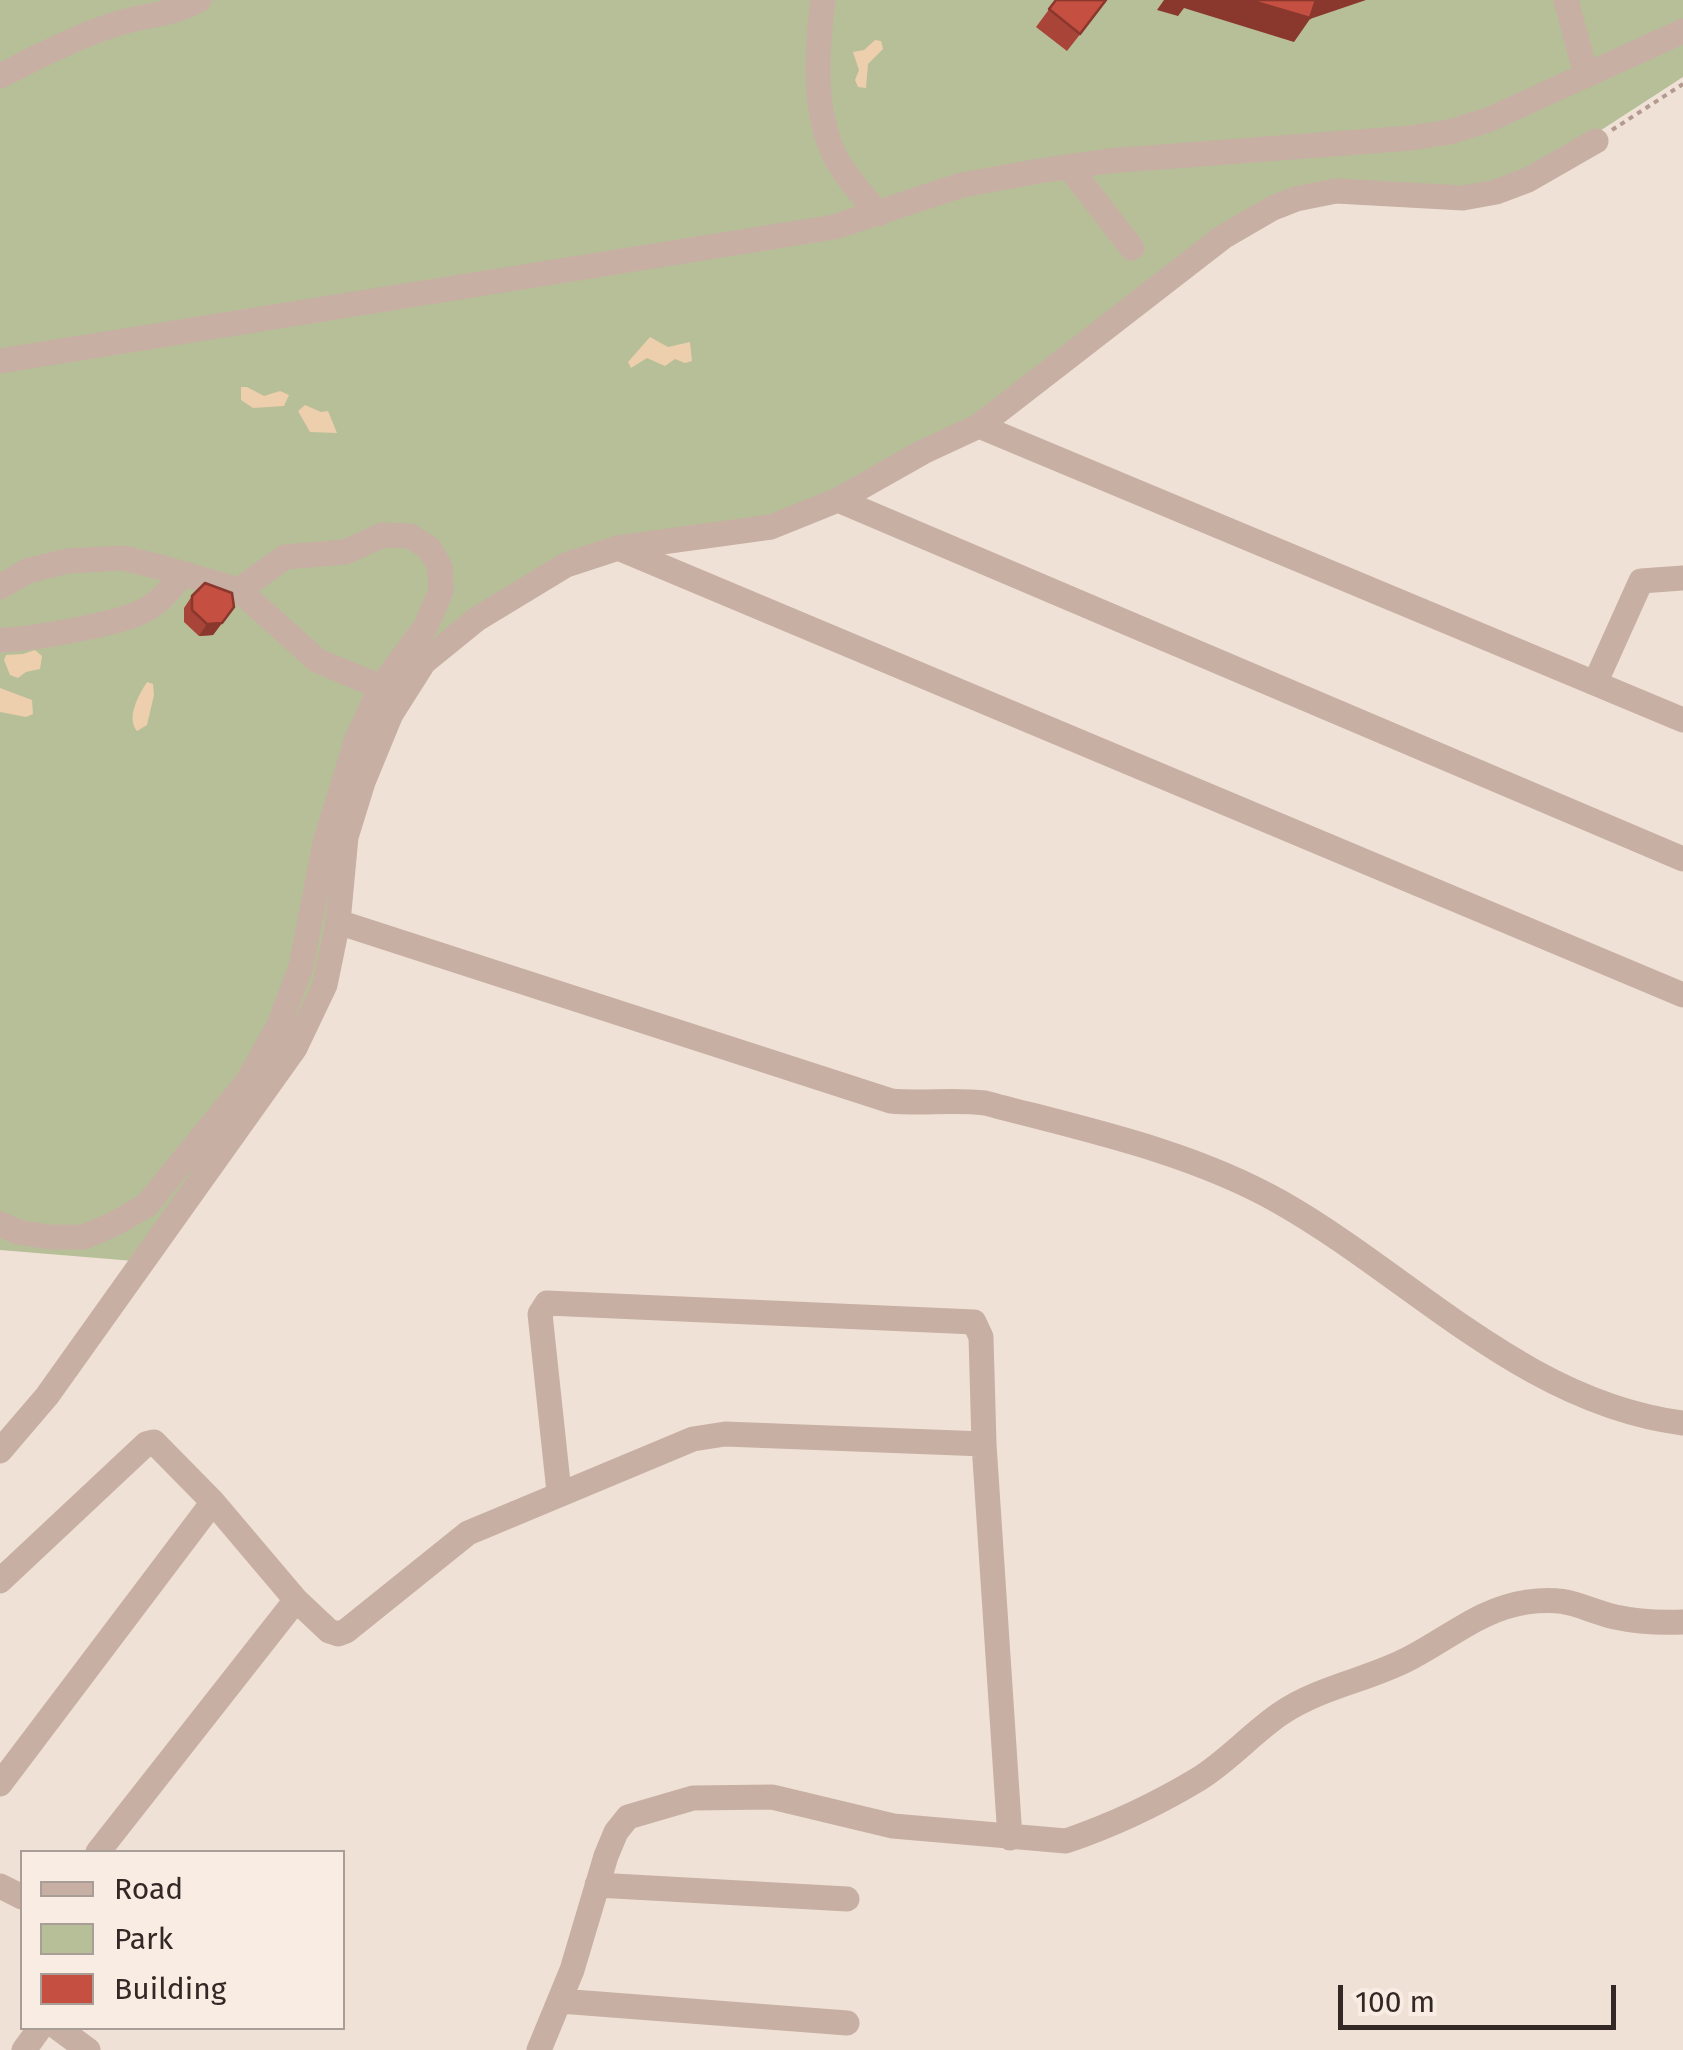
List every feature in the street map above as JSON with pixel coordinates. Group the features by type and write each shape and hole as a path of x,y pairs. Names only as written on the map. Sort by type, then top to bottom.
{"street":[{"path":"0,76 85,34 123,22 176,13 199,0"},
{"path":"822,0 817,50 821,98 832,149 851,182 879,214"},
{"path":"1566,0 1586,75"},
{"path":"0,361 834,228 962,185 1069,167 1411,138 1488,120 1683,31"},
{"path":"0,1451 47,1396 295,1048 325,985 338,922 346,837 362,782 390,714 424,662 477,619 566,565 618,548 771,528 838,500 922,452 978,426 1222,237 1273,208 1336,191 1464,198 1496,192 1528,180 1596,141"},
{"path":"1069,167 1132,248"},
{"path":"978,426 1683,720"},
{"path":"838,500 1683,859"},
{"path":"0,1224 34,1234 84,1238 116,1224 147,1204 247,1082 279,1025 295,986 314,913 325,843 357,740 381,687 426,626 441,592 440,567 429,548 410,536 383,535 345,552 285,557 238,590"},
{"path":"618,548 1683,996"},
{"path":"0,587 27,571 67,561 124,558 238,590 318,661 381,687"},
{"path":"0,640 38,636 139,614 158,602 182,575"},
{"path":"1596,681 1641,582 1683,578"},
{"path":"338,922 891,1102 984,1103 1170,1154 1279,1201 1474,1337 1586,1398 1629,1414 1683,1423"},
{"path":"559,1492 540,1314 544,1304 974,1322 981,1337 984,1444 1010,1838"},
{"path":"0,1581 146,1444 154,1442 212,1502 296,1600 328,1631 338,1634 468,1533 692,1438 724,1434 984,1444"},
{"path":"0,1784 212,1502"},
{"path":"100,1850 296,1600"},
{"path":"539,2050 560,2001 616,1832 628,1816 692,1798 772,1797 893,1826 1066,1840 1198,1779 1279,1715 1406,1660 1448,1638 1480,1614 1527,1602 1570,1600 1613,1616 1655,1624 1683,1622"},
{"path":"597,1885 847,1899"},
{"path":"560,2001 846,2023"},
{"path":"61,2030 88,2050"}],"path":[{"path":"1596,141 1683,84"}],"green space":[{"path":"0,0 1683,0 1683,77 1592,136 1494,186 1295,193 976,421 801,509 564,559 385,711 318,983 290,1045 134,1261 0,1250"}],"sand":[{"path":"875,40 881,41 883,49 868,64 866,88 858,87 855,80 859,70 853,52 864,50"},
{"path":"650,337 668,347 690,342 692,361 675,359 665,366 647,358 631,368 628,362"},
{"path":"241,387 264,396 280,391 289,395 284,406 253,408 241,400"},
{"path":"305,405 328,411 337,433 310,432 298,411"},
{"path":"35,650 42,656 40,669 18,678 10,675 6,655"},
{"path":"147,682 153,684 154,695 147,725 137,731 133,713"},
{"path":"0,688 32,700 33,714 26,717 0,712"}],"building":[{"path":"1056,0 1106,0 1080,34 1049,9"},
{"path":"1249,0 1316,0 1310,18"},
{"path":"205,583 232,593 234,607 222,623 207,624 192,610 192,596"}]}
